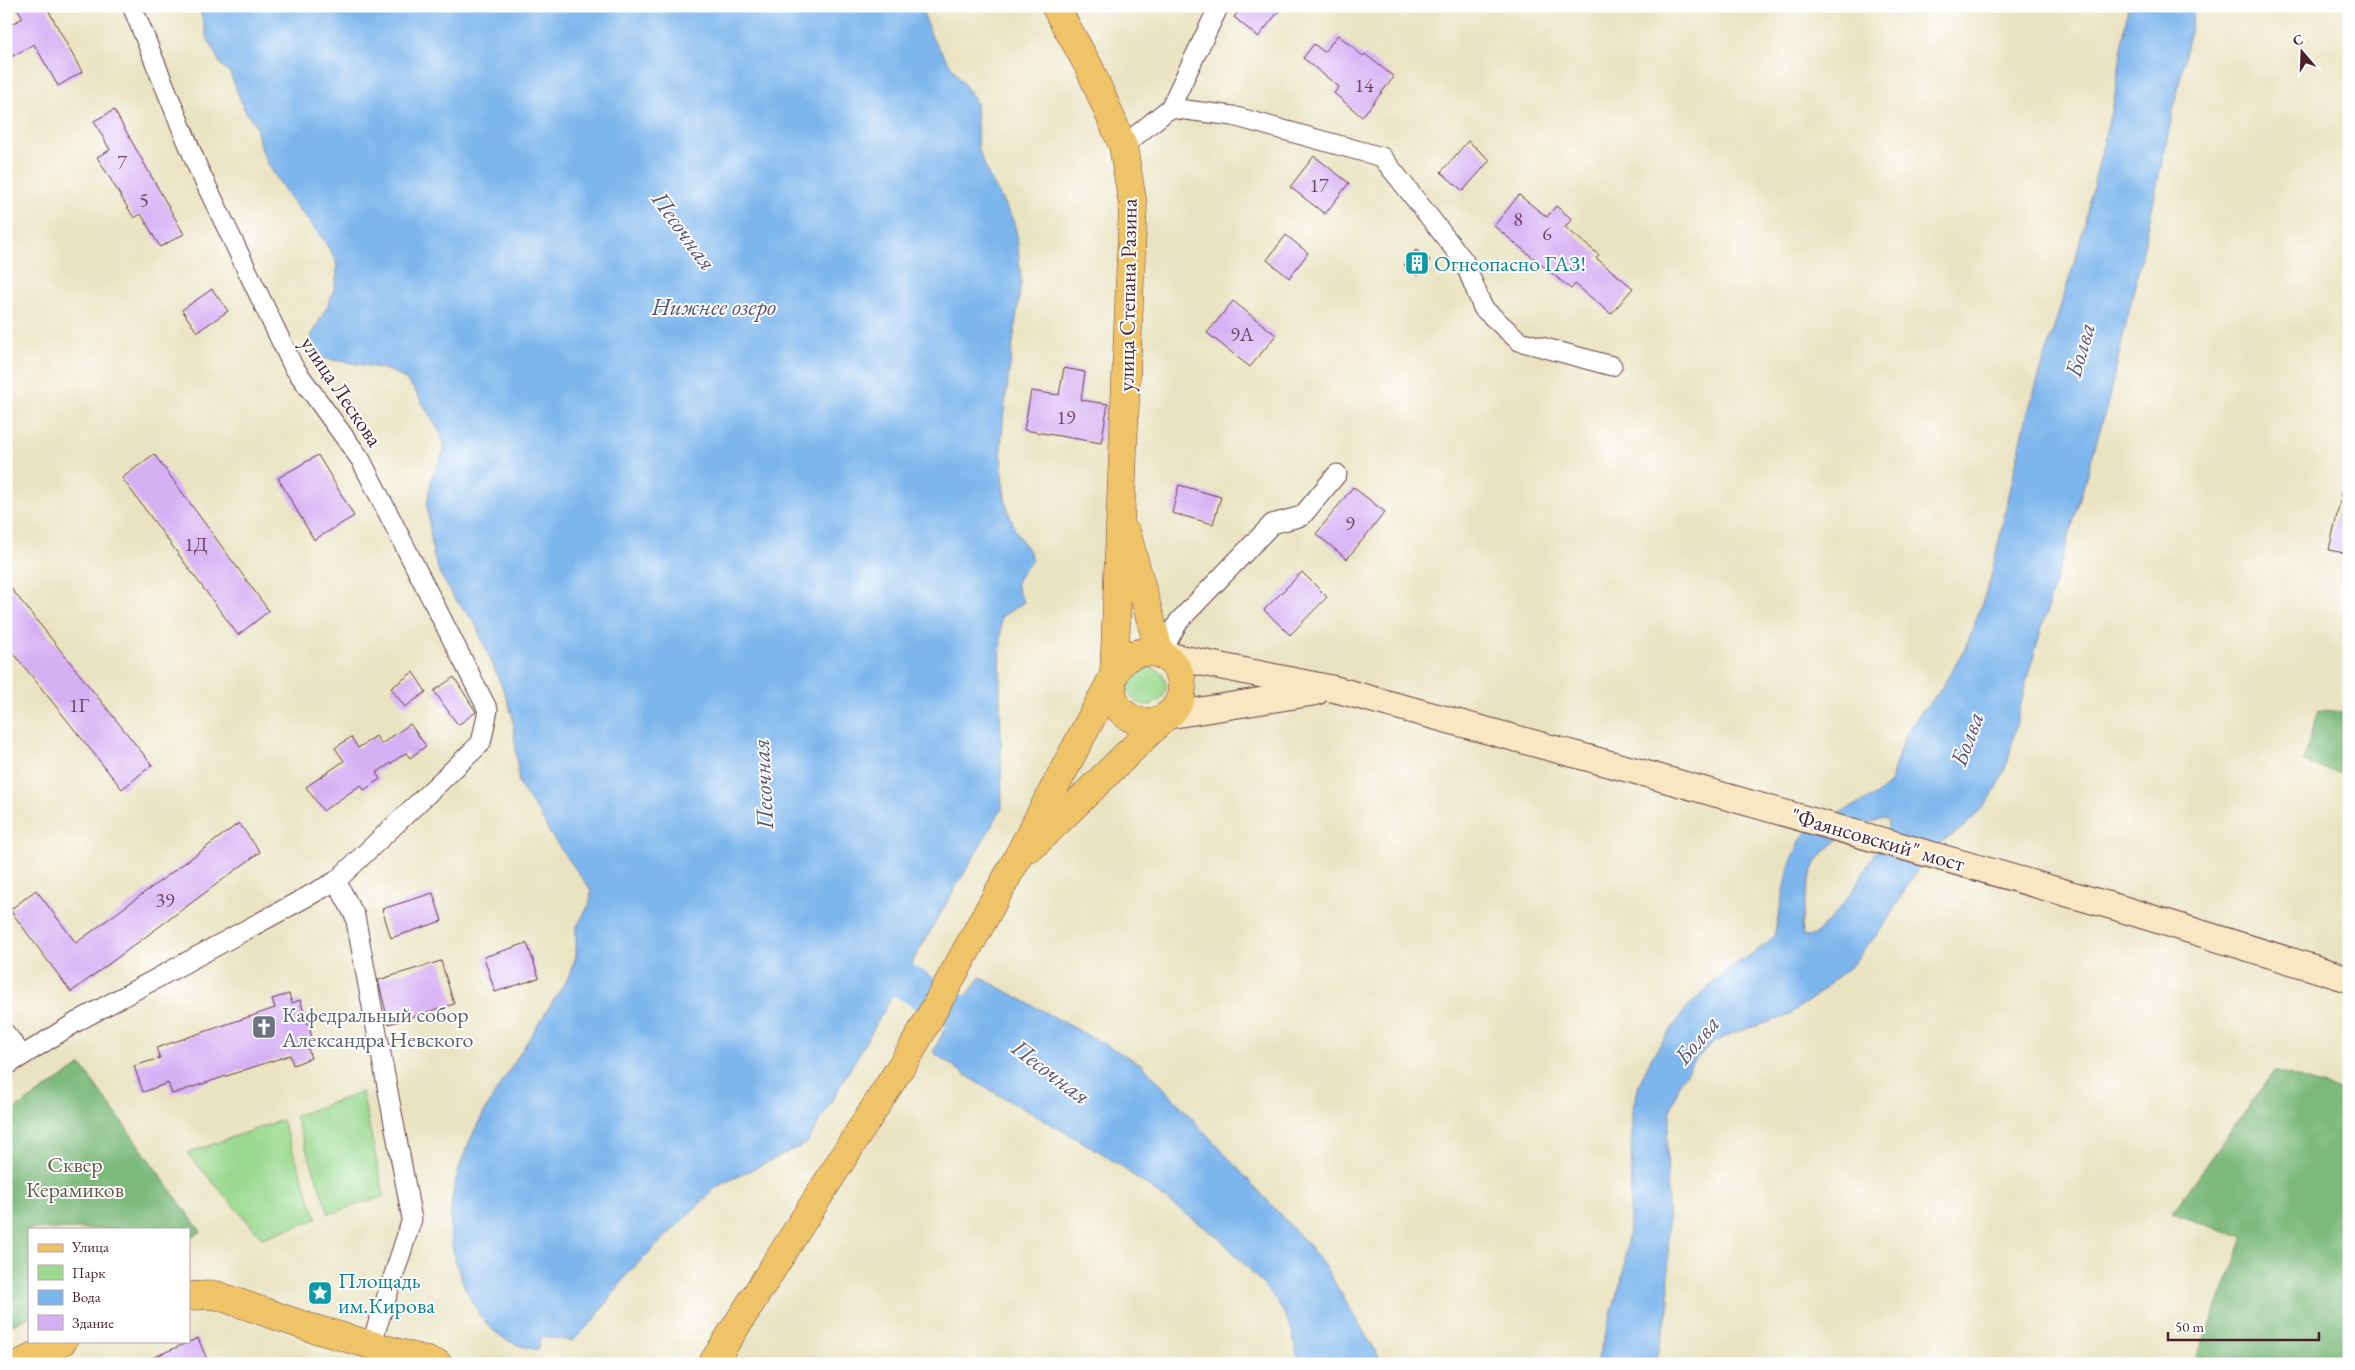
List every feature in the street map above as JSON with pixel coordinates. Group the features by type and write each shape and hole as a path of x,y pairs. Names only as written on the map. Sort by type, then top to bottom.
{"main road":[{"name":"улица Степана Разина","path":"1055,6 1089,67 1123,146 1133,205 1114,675"},
{"path":"1120,509 1160,654"},
{"path":"712,1364 912,1049 1013,866 1119,665 1128,657 1138,653 1150,652 1160,654 1170,660 1177,668 1181,678 1182,689 1180,700 1174,709 1013,866"},
{"name":"\"Фаянсовский\" мост","path":"1160,654 1334,689 1636,771 2119,908 2349,978"},
{"path":"1114,675 1112,685 1113,696 1125,714 1134,720 1145,722 1166,716 1334,689"},
{"path":"190,1296 216,1295 308,1327 438,1364"},
{"path":"20,1364 61,1342"}],"street":[{"name":"улица Лескова","path":"132,6 198,168 293,366 361,460 488,710 481,743 336,881"},
{"path":"1123,146 1170,108 1219,6"},
{"path":"1170,108 1233,116 1382,157 1464,261 1483,308 1519,341 1612,366"},
{"path":"1160,654 1179,621 1272,524 1302,516 1337,474"},
{"path":"6,1066 78,1021 336,881 355,916 412,1219 371,1345"},
{"path":"6,1034 22,1055"}],"green space":[{"path":"1147,667 1160,673 1166,686 1160,699 1147,705 1134,699 1128,686 1134,673"},
{"path":"2319,710 2349,712 2349,776 2303,762"},
{"name":"Сквер Керамиков","path":"81,1065 201,1232 190,1238 190,1228 28,1228 28,1317 6,1328 6,1115"},
{"path":"2274,1071 2349,1093 2349,1208 2341,1231 2349,1235 2349,1364 2194,1364 2244,1238 2172,1213"},
{"path":"362,1092 384,1196 329,1214 295,1116"},
{"path":"282,1120 317,1219 262,1238 187,1153"}],"water":[{"name":"Нижнее озеро","path":"199,6 921,6 932,38 976,102 978,148 989,176 1013,220 1017,235 1021,281 1004,411 1001,444 1002,477 1006,504 1015,530 1030,553 1032,560 1020,575 1017,583 1017,588 1024,602 1001,617 1002,808 807,1143 718,1186 628,1273 594,1320 573,1341 541,1336 538,1350 504,1339 489,1326 475,1308 456,1264 451,1234 452,1204 457,1175 481,1118 567,980 576,957 576,928 590,903 591,890 550,834 541,816 519,785 513,719 508,701 475,623 454,598 440,574 433,554 427,505 431,480 445,448 442,436 414,389 405,379 381,368 322,358 311,349 310,338 327,307 334,289 337,274 336,260 325,242 289,197 269,166 260,146 256,126 244,109 230,73 221,65 207,37"},
{"name":"Болва","path":"2128,6 2194,6 2192,23 2144,246 2107,406 2026,682 2008,761 1998,786 1984,806 1964,827 1943,841 1921,863 1885,924 1853,964 1813,998 1785,1017 1733,1033 1713,1043 1696,1059 1681,1080 1671,1109 1667,1139 1669,1302 1663,1334 1655,1361 1653,1364 1596,1364 1624,1271 1630,1217 1632,1111 1640,1082 1652,1056 1686,1009 1725,971 1765,945 1774,936 1790,864 1801,839 1809,830 1823,821 1875,796 1890,783 1903,740 1917,717 1939,692 1966,647 1990,581 2027,415 2077,253 2115,95","holes":["1884,818 1889,822 1886,832 1855,887 1837,911 1814,935 1808,937 1803,935 1801,926 1808,887 1812,872 1820,857 1836,842 1855,830"]},
{"path":"980,977 1143,1065 1310,1247 1326,1268 1383,1364 1299,1364 1291,1327 1277,1301 1218,1237 1102,1153 976,1082 933,1052 947,1025"}],"building":[{"path":"16,6 46,6 82,72 58,86 34,44 6,60 6,27 23,18"},
{"path":"1243,6 1283,6 1258,37 1234,17"},
{"path":"1338,35 1363,56 1365,54 1394,77 1362,117 1334,93 1339,87 1303,58 1314,44 1324,52"},
{"path":"114,110 184,234 160,247 141,214 134,218 97,157 110,150 94,121"},
{"path":"1468,141 1490,160 1463,191 1441,172"},
{"path":"1314,156 1349,183 1325,214 1290,187"},
{"path":"1519,195 1547,217 1556,206 1572,219 1565,227 1599,255 1596,258 1633,288 1611,314 1575,284 1571,289 1494,226"},
{"path":"1286,235 1308,253 1289,278 1267,260"},
{"name":"Огнеопасно ГАЗ!","path":"1416,250 1430,260 1418,276 1404,265"},
{"path":"212,289 228,311 197,332 182,310"},
{"path":"1233,301 1276,335 1250,367 1207,333"},
{"path":"1064,368 1085,372 1081,400 1108,404 1101,443 1024,430 1031,391 1059,395"},
{"path":"154,454 269,611 238,635 122,478"},
{"path":"318,455 354,516 314,540 278,478"},
{"path":"1179,485 1221,497 1213,524 1172,513"},
{"path":"1353,487 1385,512 1347,559 1316,534"},
{"path":"2342,492 2349,492 2349,554 2329,550"},
{"path":"1302,572 1327,597 1290,635 1264,610"},
{"path":"6,582 152,765 122,789 6,644"},
{"path":"413,672 426,692 405,707 391,688"},
{"path":"454,677 476,712 458,725 434,691"},
{"path":"410,724 426,746 410,758 406,753 376,773 380,779 364,790 361,785 323,811 306,787 344,761 335,748 351,737 358,748 376,736 381,744"},
{"path":"239,823 260,852 71,992 10,910 36,890 76,943"},
{"path":"433,893 442,921 391,938 382,909"},
{"path":"527,943 539,978 495,992 484,957"},
{"path":"441,961 454,1004 389,1024 378,980"},
{"name":"Кафедральный собор Александра Невского","path":"289,994 292,1003 300,1000 315,1046 308,1049 311,1058 293,1065 290,1055 172,1094 168,1083 143,1092 134,1066 160,1058 156,1048 275,1008 272,999"},
{"path":"198,1338 209,1364 138,1364 190,1342"}],"waterway":[{"name":"Песочная","path":"859,955 999,1035"}],"place":[{"name":"Огнеопасно ГАЗ!","path":"1417,263"},
{"name":"Кафедральный собор Александра Невского","path":"264,1027"},
{"name":"Площадь им.Кирова","path":"320,1293"}]}
